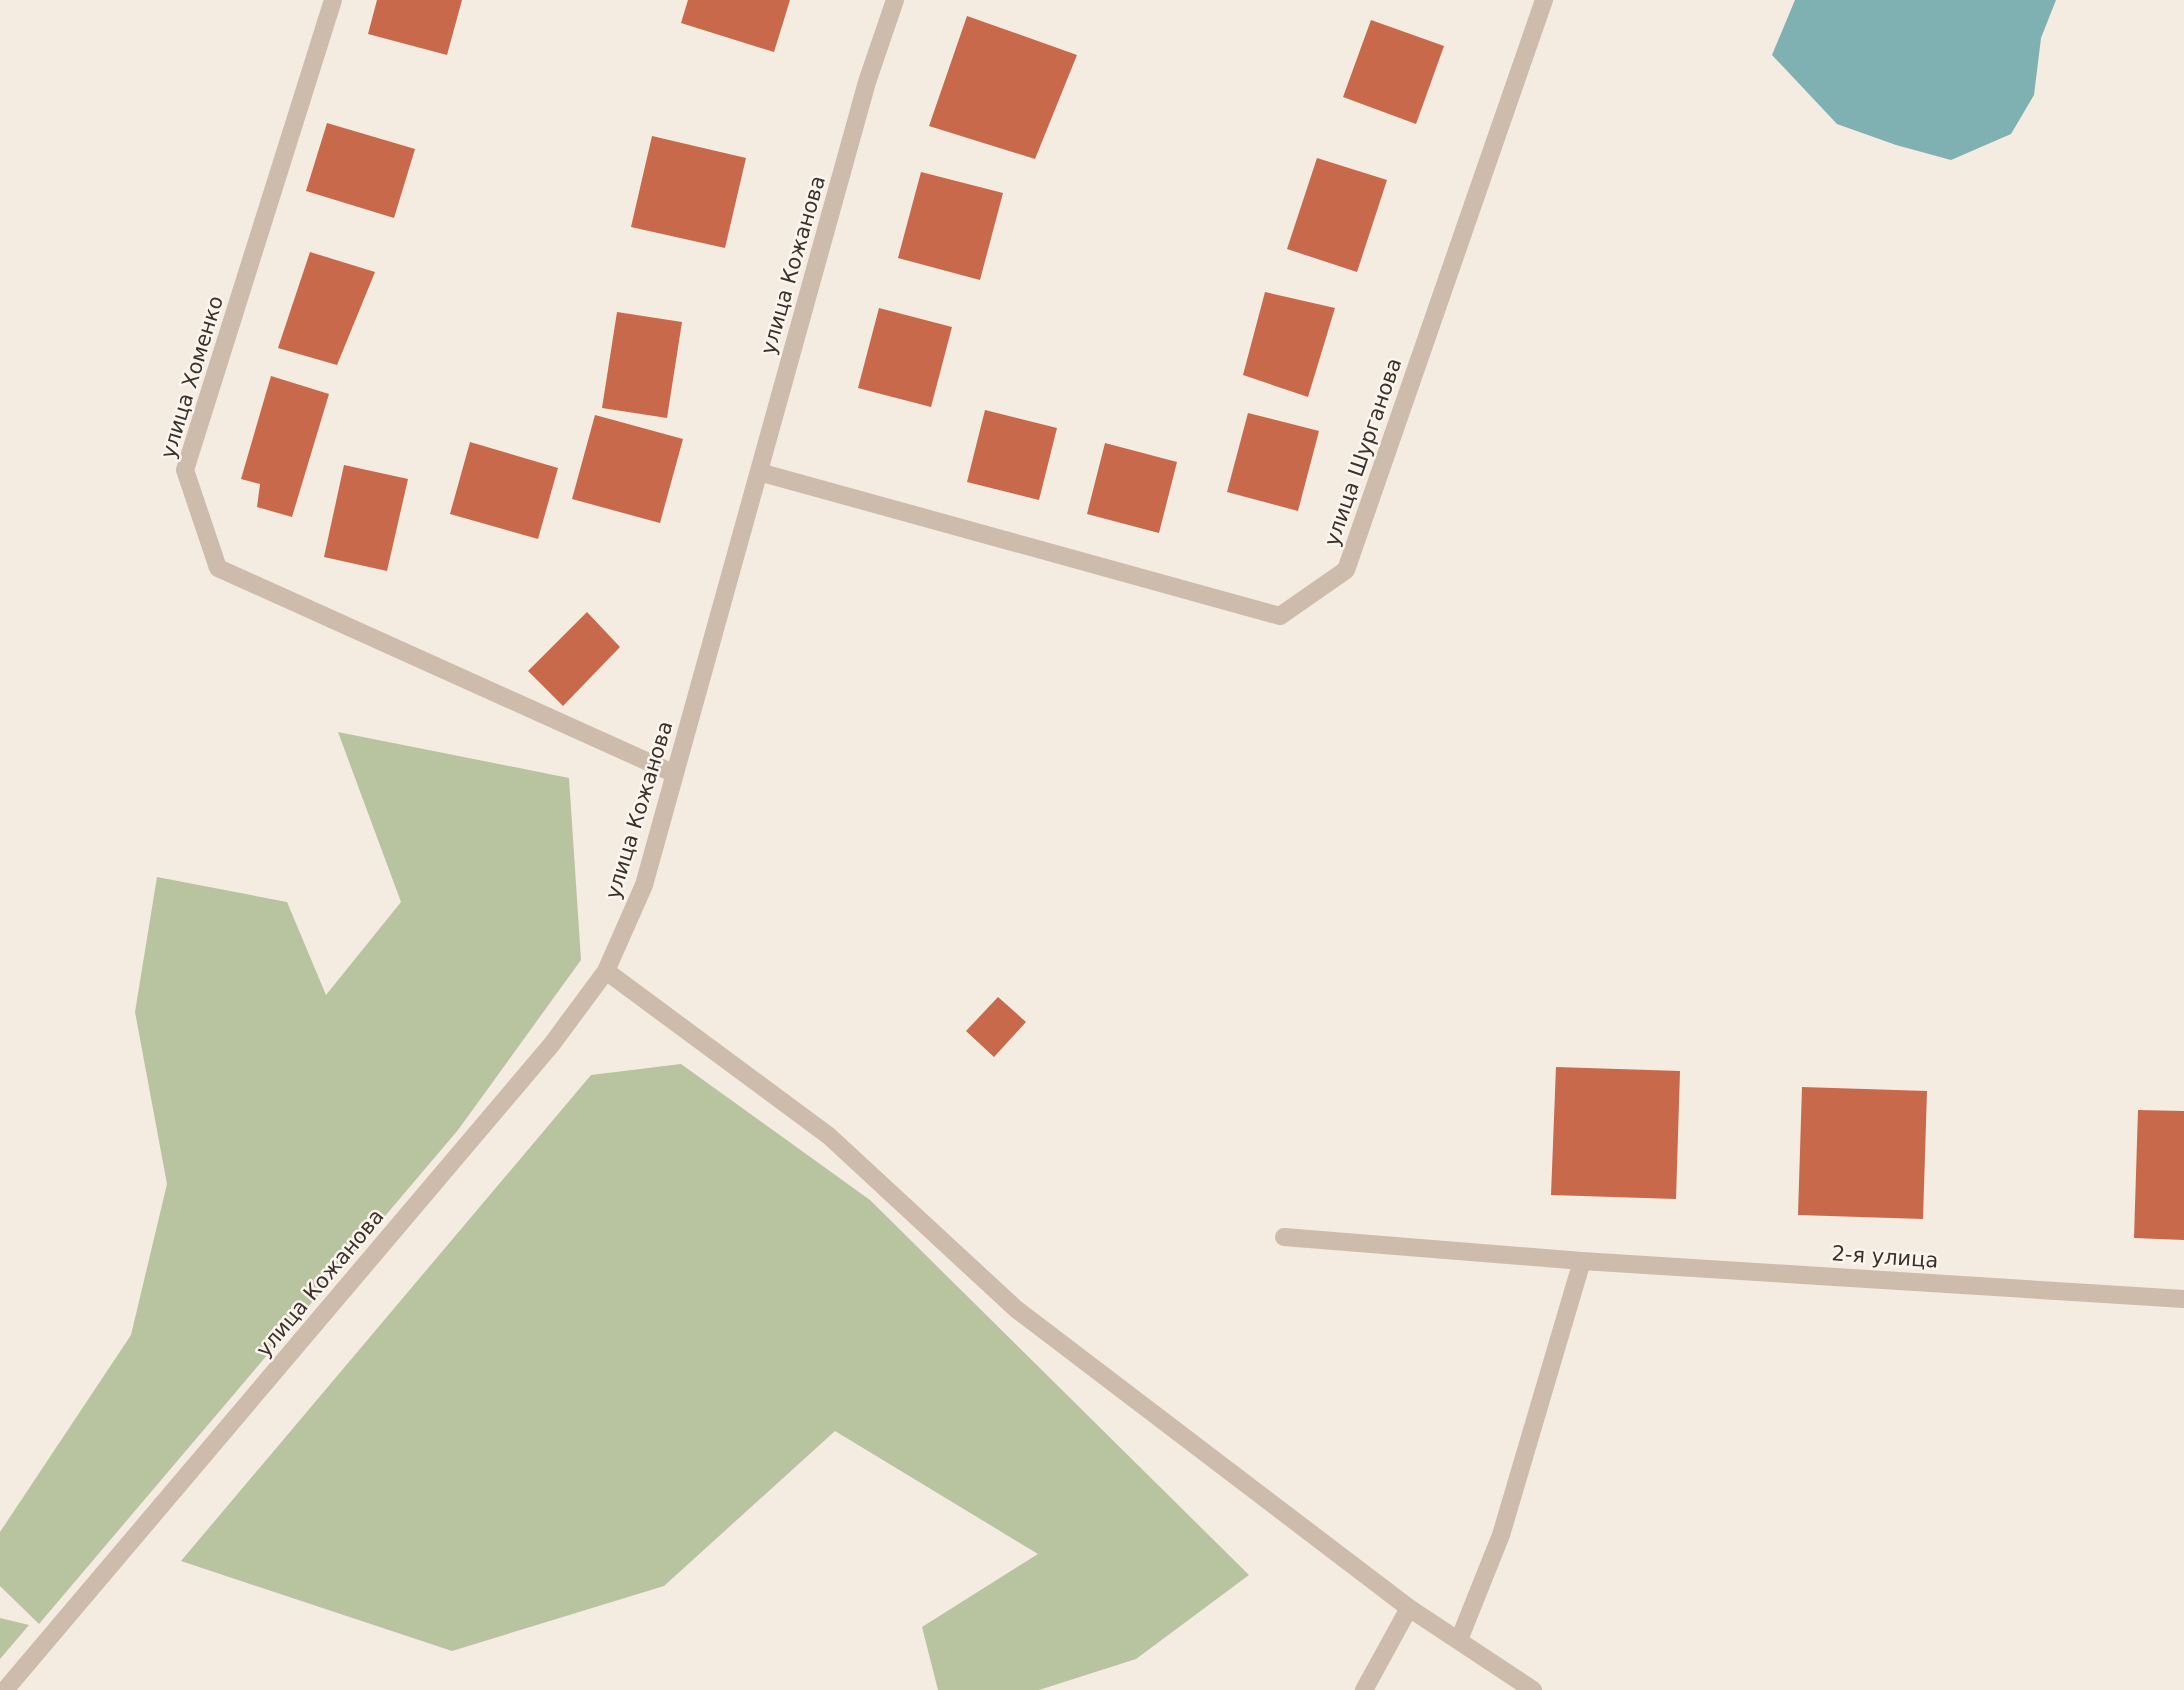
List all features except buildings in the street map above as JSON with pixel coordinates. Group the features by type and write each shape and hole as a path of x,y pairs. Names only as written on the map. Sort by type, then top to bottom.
{"street":[{"name":"улица Хоменко","path":"333,0 185,470 218,568 675,774"},
{"name":"улица Кожанова","path":"5,1690 552,1044 606,971 644,885 863,95 895,0"},
{"name":"улица Шурганова","path":"759,471 1280,616 1346,570 1544,0"},
{"path":"606,971 829,1136 1016,1309 1409,1608 1533,1690"},
{"name":"2-я улица","path":"1284,1237 1582,1261 2184,1299"},
{"path":"1459,1640 1501,1535 1582,1261"},
{"path":"1364,1690 1409,1608"}],"green space":[{"path":"338,732 569,778 581,960 458,1130 39,1624 0,1586 0,1532 131,1335 167,1184 135,1012 157,877 287,902 326,995 401,902"},
{"path":"681,1064 870,1200 1249,1575 1136,1659 1039,1690 938,1690 922,1627 1038,1554 835,1431 664,1586 452,1651 181,1561 591,1075"},
{"path":"0,1618 29,1625 0,1659"}],"water":[{"path":"1795,0 2056,0 2041,38 2034,95 2011,134 1951,160 1896,145 1837,124 1772,55"}]}
